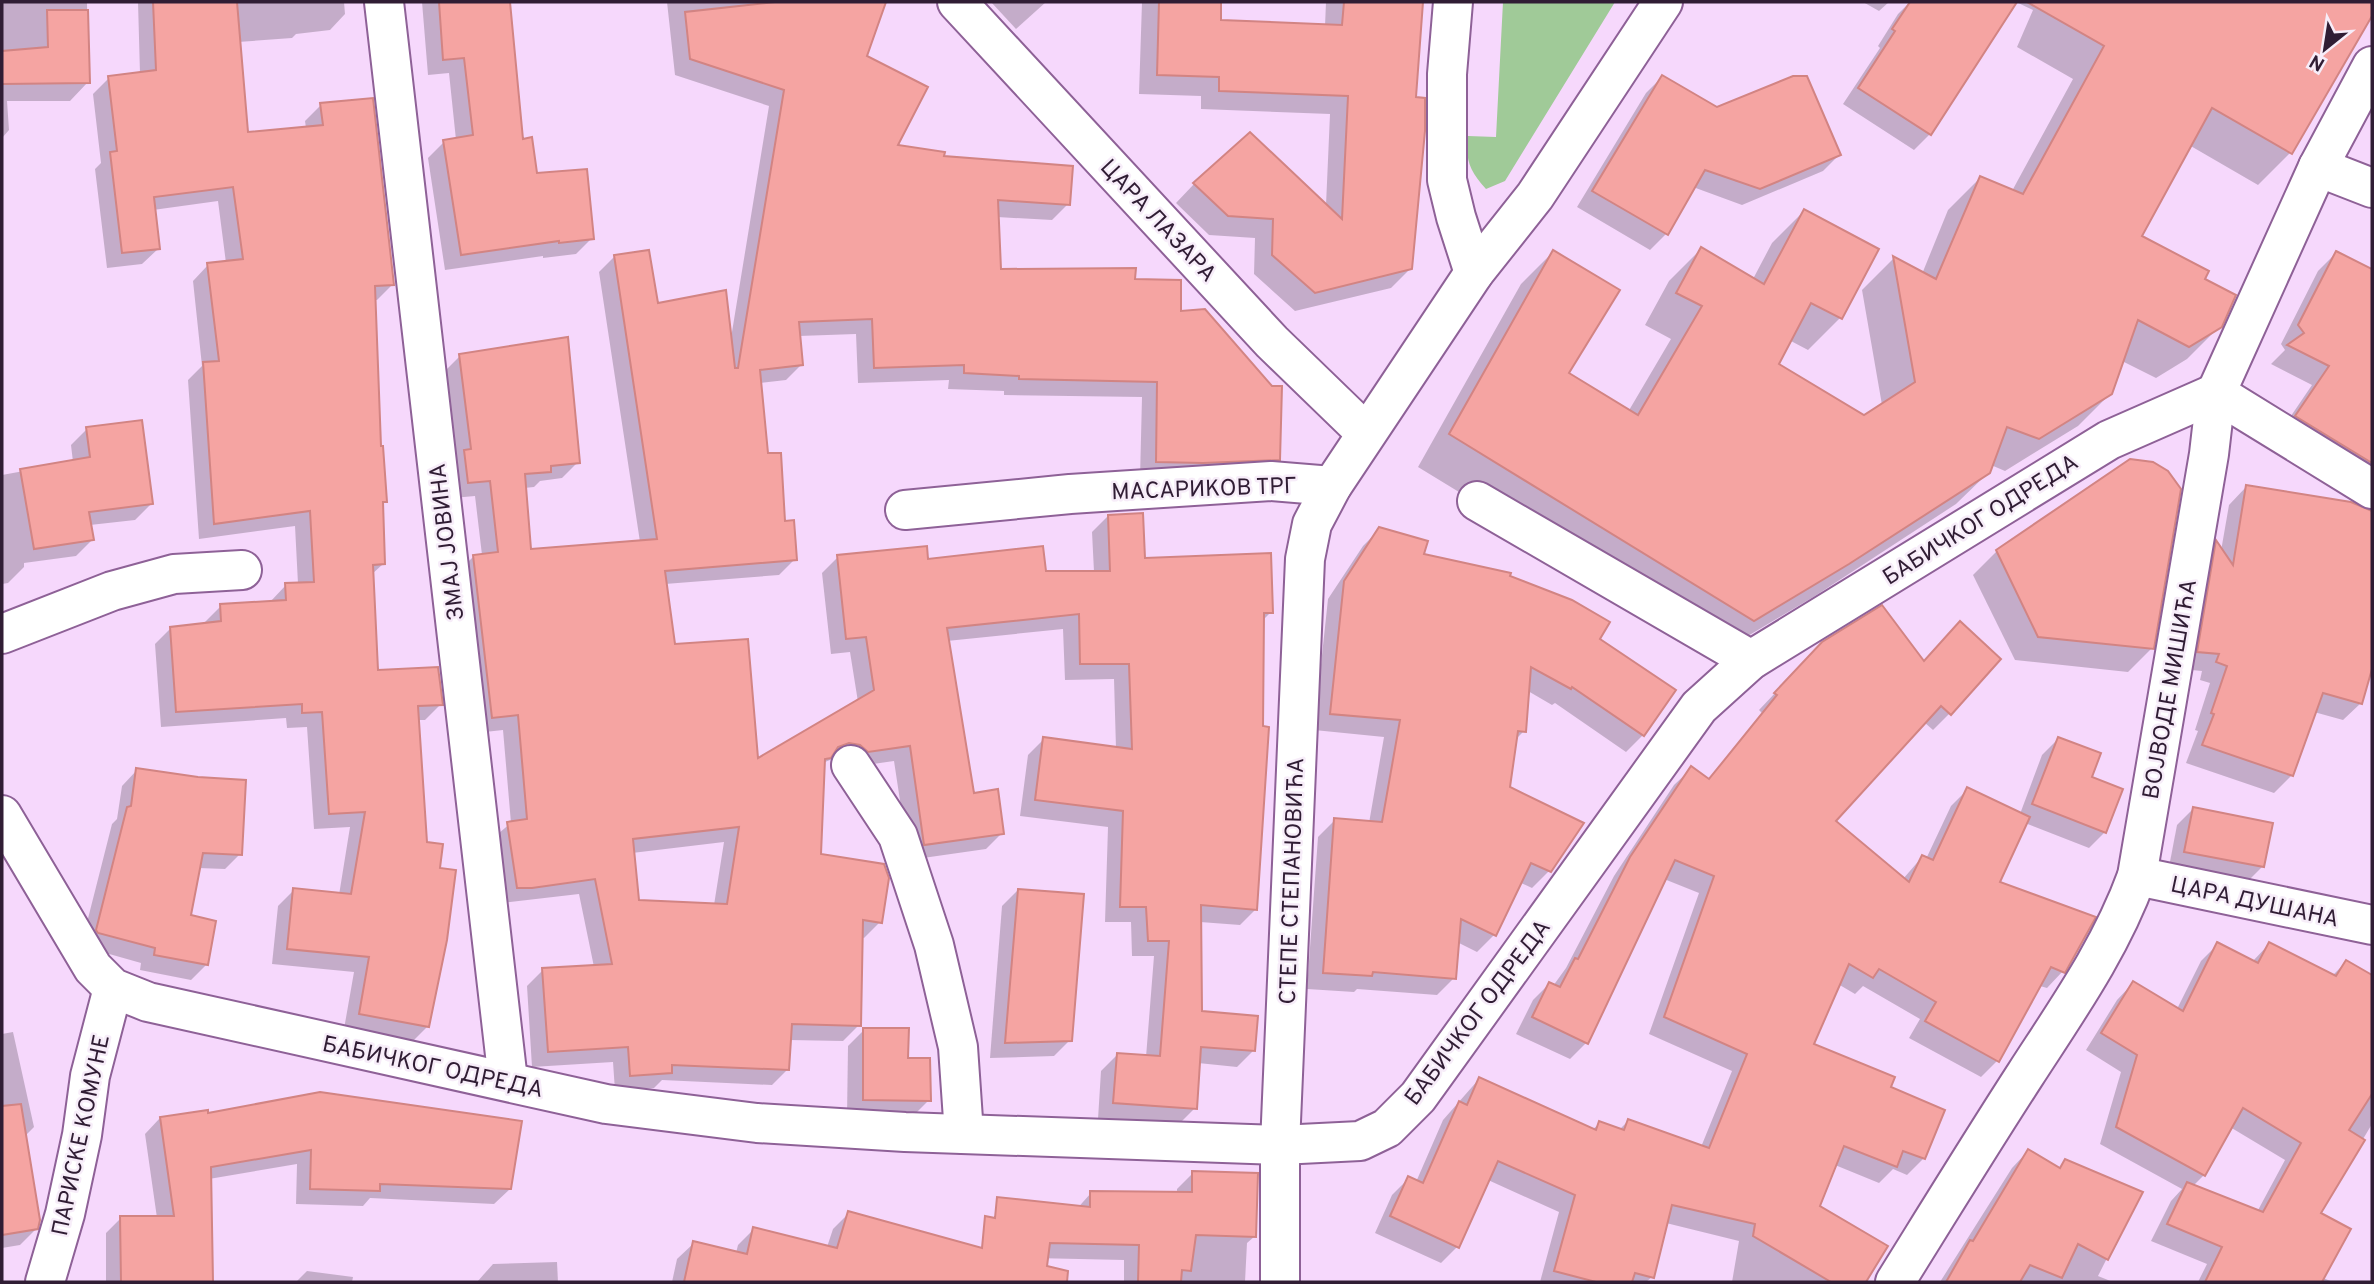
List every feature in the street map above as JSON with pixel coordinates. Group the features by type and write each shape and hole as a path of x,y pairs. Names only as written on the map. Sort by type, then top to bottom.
{"street":[{"name":"ЗМАЈ ЈОВИНА","path":"384,2 508,1082"},
{"name":"ЦАРА ЛАЗАРА","path":"957,2 1272,342 1366,433"},
{"path":"1452,2 1447,74 1447,180 1474,274"},
{"path":"1332,486 1474,274 1535,196 1663,2"},
{"name":"ВОЈВОДЕ МИШИЋА","path":"1895,1282 2099,961 2126,907 2137,876 2209,454 2216,393 2318,167 2372,66"},
{"path":"2318,167 2372,188"},
{"name":"БАБИЧКОГ ОДРЕДА","path":"2,815 93,968 113,988 148,1002 606,1104 743,1121 964,1134 1280,1145 1360,1141 1387,1128 1418,1097 1699,707 1751,660 2109,440 2216,393"},
{"path":"2216,393 2372,489"},
{"name":"МАСАРИКОВ ТРГ","path":"905,510 1271,481 1332,486"},
{"name":"СТЕПЕ СТЕПАНОВИЋА","path":"1280,1282 1280,1145 1305,559 1312,524 1332,486"},
{"path":"1477,501 1751,660"},
{"path":"2,634 113,591 174,574 242,570"},
{"path":"851,765 898,835 934,946 958,1047 964,1134"},
{"name":"ЦАРА ДУШАНА","path":"2137,876 2372,925"},
{"name":"ПАРИСКЕ КОМУНЕ","path":"45,1282 65,1214 82,1135 90,1076 113,988"}],"green space":[{"path":"1503,2 1615,2 1505,181 1486,189 1470,165 1468,136 1496,137"}],"building":[{"path":"153,2 237,2 248,132 323,125 320,103 373,98 394,285 375,286 381,446 387,502 383,502 385,564 373,565 378,670 438,667 443,705 418,706 427,842 443,844 440,868 456,870 447,940 429,1027 359,1014 369,957 287,949 293,888 351,894 365,812 329,814 322,712 302,713 302,704 176,712 170,627 221,621 220,604 286,600 285,583 314,582 310,511 214,524 203,362 219,361 207,263 243,259 233,187 154,197 160,249 122,253 110,152 117,151 108,76 156,70"},
{"path":"439,2 510,2 523,139 532,137 537,173 587,169 594,239 559,241 461,255 443,140 473,135 464,58 443,60"},
{"path":"775,2 886,2 867,56 928,87 898,145 945,152 944,156 1073,166 1070,205 998,200 1001,269 1136,268 1135,279 1181,280 1181,311 1205,309 1272,386 1282,386 1280,460 1156,462 1157,382 1019,379 1019,376 964,373 964,365 874,368 872,319 799,322 803,365 760,370 768,453 781,453 785,521 794,520 797,560 665,571 675,644 748,639 758,758 874,690 866,637 846,639 837,555 927,546 928,559 1043,546 1046,571 1110,571 1108,515 1143,513 1145,558 1271,553 1273,613 1264,613 1263,726 1269,727 1257,910 1201,905 1202,1011 1258,1016 1255,1051 1201,1047 1197,1109 1113,1103 1117,1053 1160,1056 1169,941 1148,941 1146,907 1120,907 1123,811 1035,800 1043,737 1132,749 1129,664 1080,664 1079,614 947,628 974,793 998,789 1004,834 924,845 910,746 868,752 860,745 849,743 838,747 831,758 825,759 821,854 884,864 889,878 882,923 863,920 861,1026 792,1024 789,1070 672,1065 672,1073 630,1076 628,1047 548,1052 542,968 612,964 595,879 517,888 507,822 527,819 518,715 492,718 473,555 498,552 490,481 468,483 464,450 471,449 459,354 568,337 580,463 551,466 551,472 525,474 531,549 657,539 614,255 649,250 658,303 726,290 735,368 738,368 784,90 690,59 685,12","holes":["739,827 727,904 639,900 633,839"]},
{"path":"1159,2 1221,2 1221,20 1342,25 1344,2 1423,2 1416,97 1425,98 1425,131 1412,269 1315,293 1272,255 1273,219 1228,216 1193,183 1250,132 1342,219 1348,96 1219,91 1219,77 1157,75"},
{"path":"1910,2 2017,2 1931,135 1858,88 1895,31 1892,29"},
{"path":"2027,2 2372,2 2372,16 2292,154 2212,108 2142,236 2209,271 2205,279 2236,295 2222,327 2189,347 2138,320 2112,394 2039,439 2007,427 1990,473 1849,564 1754,621 1449,434 1553,250 1620,290 1569,373 1638,415 1702,306 1676,293 1701,247 1764,284 1804,209 1879,249 1842,319 1811,303 1779,364 1864,415 1915,382 1893,256 1936,279 1980,176 2023,194 2104,46"},
{"path":"47,10 88,10 90,83 2,84 2,51 48,47"},
{"path":"1662,75 1717,107 1793,76 1807,76 1841,155 1760,189 1705,170 1668,235 1592,191"},
{"path":"2336,251 2372,269 2372,463 2295,416 2329,366 2287,345 2304,333 2298,325"},
{"path":"142,420 153,504 89,512 94,540 34,549 20,469 90,457 86,427"},
{"path":"2130,459 2153,462 2168,471 2181,489 2154,649 2038,637 1996,550"},
{"path":"2246,485 2351,502 2372,511 2372,669 2362,704 2323,693 2293,776 2202,745 2227,666 2216,662 2219,654 2197,652 2216,540 2233,565"},
{"path":"1379,527 1428,541 1424,554 1511,573 1510,576 1572,600 1610,622 1600,639 1676,690 1644,736 1572,687 1571,689 1531,667 1526,732 1518,731 1510,787 1584,823 1551,872 1531,863 1496,936 1461,919 1456,979 1373,972 1372,976 1323,973 1334,818 1382,822 1400,720 1330,714 1344,581"},
{"path":"1882,605 1924,661 1960,621 2001,659 1951,715 1941,706 1836,821 1909,882 1922,855 1933,860 1967,787 2030,817 2000,882 2096,917 2065,973 2051,967 1999,1062 1925,1021 1936,1002 1879,969 1873,978 1849,964 1814,1044 1895,1077 1891,1087 1945,1110 1925,1159 1903,1151 1897,1167 1844,1146 1820,1206 1888,1246 1866,1282 1831,1282 1753,1236 1755,1224 1672,1205 1654,1278 1635,1273 1632,1282 1596,1282 1554,1271 1575,1195 1498,1161 1459,1248 1390,1216 1408,1176 1423,1183 1459,1101 1467,1105 1479,1077 1596,1130 1599,1121 1624,1130 1628,1119 1709,1148 1747,1054 1664,1017 1714,876 1675,860 1588,1044 1532,1017 1549,982 1560,987 1575,958 1578,959 1630,857 1691,766 1709,779 1777,695 1774,693 1822,642"},
{"path":"2058,737 2101,753 2092,777 2123,789 2106,833 2032,804"},
{"path":"136,768 198,777 246,780 242,855 203,853 191,915 216,921 208,965 154,955 155,948 98,933 96,930 127,807 131,806"},
{"path":"2193,807 2273,823 2264,867 2184,852"},
{"path":"1018,889 1084,894 1072,1041 1005,1043"},
{"path":"2217,942 2258,963 2269,942 2336,976 2346,960 2372,975 2372,1094 2349,1130 2365,1140 2321,1213 2351,1229 2322,1282 2205,1282 2222,1247 2167,1224 2187,1182 2263,1212 2301,1143 2243,1108 2205,1176 2116,1127 2137,1055 2101,1033 2133,981 2183,1011"},
{"path":"863,1028 909,1028 908,1058 930,1058 931,1101 863,1100"},
{"path":"320,1092 522,1121 511,1189 380,1184 380,1191 310,1189 311,1150 211,1167 213,1282 121,1282 120,1216 174,1216 160,1117 208,1110 208,1113"},
{"path":"21,1104 40,1220 38,1229 2,1235 2,1106"},
{"path":"2028,1149 2060,1168 2065,1159 2143,1192 2108,1260 2078,1244 2062,1278 2030,1265 2020,1282 1946,1282 1970,1240 1973,1241"},
{"path":"1192,1171 1258,1173 1256,1237 1196,1235 1191,1271 1182,1270 1181,1282 1138,1282 1139,1245 1050,1243 1047,1266 1068,1271 1067,1282 684,1282 693,1241 747,1254 753,1227 837,1248 848,1211 982,1248 985,1216 995,1218 997,1197 1090,1207 1090,1191 1192,1192"}]}
